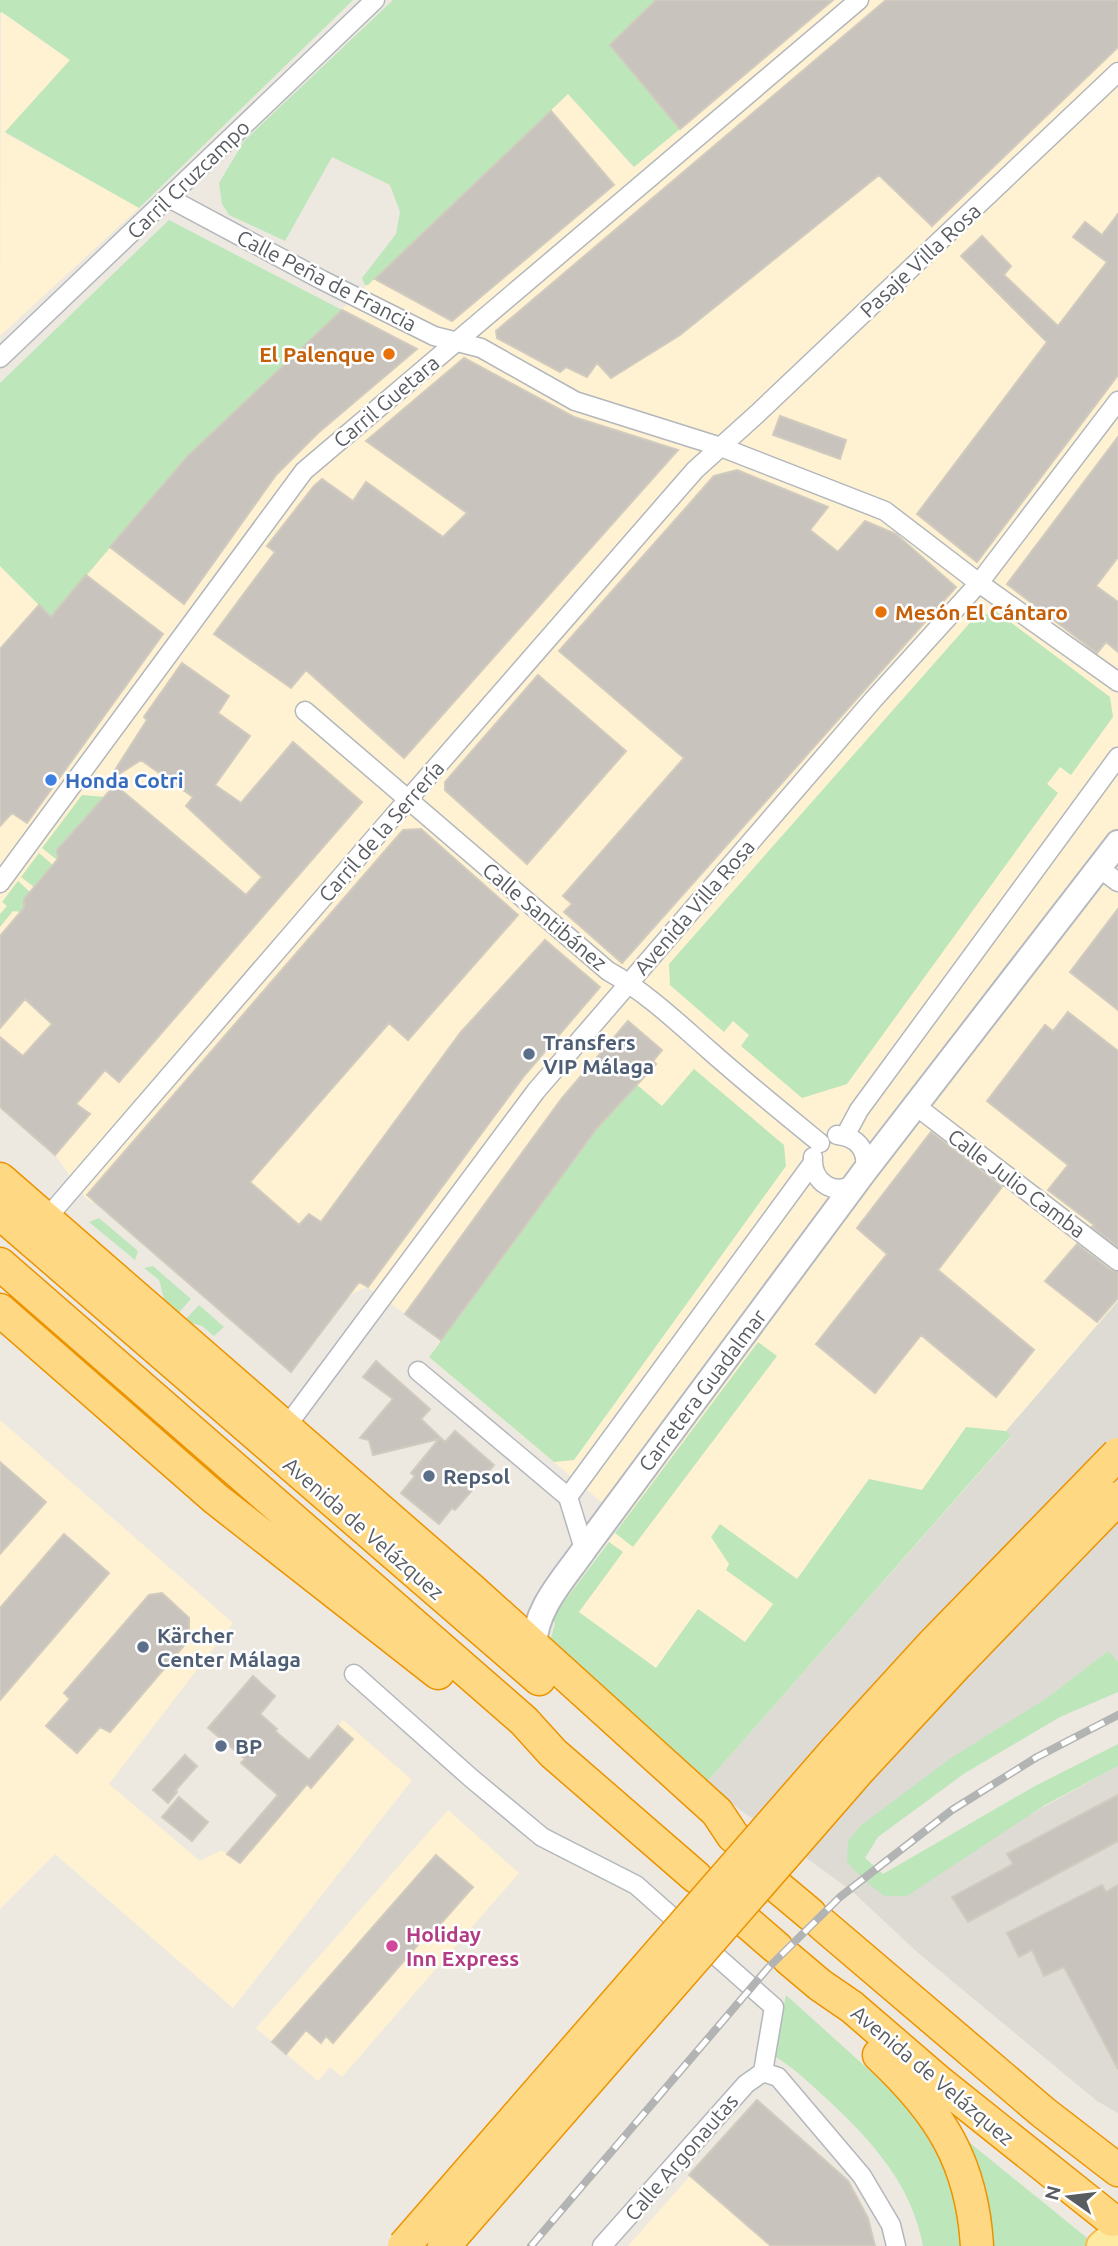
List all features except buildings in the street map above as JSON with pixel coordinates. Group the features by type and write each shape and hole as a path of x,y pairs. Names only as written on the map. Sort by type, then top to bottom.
{"highway":[{"path":"0,1179 534,1647"},
{"name":"Avenida de Velázquez","path":"0,1213 730,1840 717,1812 534,1647"},
{"name":"Avenida de Velázquez","path":"0,1264 524,1721 553,1753 696,1877"},
{"path":"0,1310 216,1499 423,1661 515,1737 553,1753"},
{"path":"404,2246 827,1760 931,1646 1118,1454"},
{"path":"444,2246 859,1770 1118,1498"},
{"name":"Avenida de Velázquez","path":"779,1888 1044,2113 1118,2170"},
{"name":"Avenida de Velázquez","path":"748,1923 961,2099 1113,2238"},
{"path":"820,1985 842,2022 900,2075 928,2106 950,2140 966,2176 975,2215 977,2246"}],"street":[{"name":"Carril Cruzcampo","path":"0,358 375,0"},
{"name":"Carril Guetara","path":"0,883 304,471 859,0"},
{"name":"Pasaje Villa Rosa","path":"721,447 1118,72"},
{"name":"Calle Peña de Francia","path":"169,198 434,336 481,348 575,401 721,447 885,511 979,583 1118,682"},
{"name":"Avenida Villa Rosa","path":"286,1427 536,1091 873,700 979,583 1118,401"},
{"name":"Carril de la Serrería","path":"46,1219 695,470 721,447"},
{"name":"Calle Santibánez","path":"305,711 608,971 629,982 820,1143"},
{"path":"845,1136 859,1110 1118,757"},
{"name":"Carretera Guadalmar","path":"534,1647 534,1632 547,1602 584,1549 916,1106 1109,875 1118,843"},
{"name":"Calle Julio Camba","path":"916,1106 1118,1261"},
{"path":"836,1135 845,1136 859,1143 863,1150 865,1157 862,1176 846,1188 830,1188 818,1179 812,1164 813,1156 820,1143 836,1135"},
{"path":"568,1497 812,1164"},
{"path":"418,1371 568,1497 584,1549"},
{"path":"498,1614 511,1615 547,1602"},
{"path":"354,1674 542,1837 636,1885 774,2007 762,2072 778,2077 862,2176 891,2225 896,2246"},
{"name":"Calle Argonautas","path":"603,2246 746,2084 762,2072"}],"shaded area":[{"path":"656,0 1118,0 1118,1301 1006,1431 1011,1436 705,1784 551,1638 555,1623 551,1619 624,1521 429,1357 441,1339 367,1287 348,1296 291,1372 94,1201 92,1203 85,1197 55,1155 0,1107 0,566 51,617 188,456 568,93 633,167 610,45"},
{"path":"1,12 70,60 5,133 139,208 0,336"},
{"path":"1118,1301 1118,1662 1107,1652 1047,1698 860,1826 848,1841 884,1895 1118,1766 1118,2113 1097,2101 917,1952 853,1892 705,1784 1011,1437 1006,1431"},
{"path":"0,1420 233,1623 109,1784 200,1861 221,1850 228,1854 343,1720 412,1780 233,2008 55,1854 0,1909"},
{"name":"Holiday Inn Express","path":"448,1810 519,1873 342,2077 330,2067 318,2081 256,2028"},
{"path":"757,2100 848,2181 868,2218 874,2246 628,2246"}],"green space":[{"path":"0,0 353,0 139,208 5,132 70,60 0,13"},
{"path":"393,0 656,0 610,45 680,129 634,167 568,94 365,285 362,278 396,234 400,212 390,185 332,157 285,241 229,215 222,204 219,183 244,141"},
{"path":"169,220 342,310 188,456 51,617 0,566 0,383"},
{"path":"997,612 1110,697 1113,717 1071,775 1060,767 1047,784 1058,793 847,1084 802,1098 741,1046 749,1035 733,1021 724,1032 670,985 669,964 975,617"},
{"path":"82,795 105,797 57,860 42,848"},
{"path":"39,853 53,865 34,887 21,877"},
{"path":"18,881 30,892 24,899 24,908 21,912 13,911 0,927 0,914 7,906 2,902"},
{"path":"694,1069 784,1145 786,1166 574,1460 554,1462 429,1357 597,1128 636,1084 662,1106"},
{"path":"99,1218 138,1251 135,1260 89,1222"},
{"path":"153,1266 191,1299 174,1318 167,1310 159,1280 144,1268"},
{"path":"199,1305 224,1327 214,1336 202,1326 184,1321"},
{"path":"758,1342 777,1356 633,1547 615,1533"},
{"path":"966,1427 1006,1431 1011,1436 705,1784 552,1650 551,1638 555,1623 551,1619 609,1542 623,1552 579,1612 656,1668 698,1609 745,1642 773,1604 726,1570 729,1564 711,1537 720,1524 797,1579 869,1479 922,1490"},
{"path":"1108,1651 1118,1662 1118,1692 1060,1717 965,1773 878,1837 865,1858 883,1874 1035,1786 1118,1744 1118,1766 1045,1805 907,1896 884,1896 847,1862 848,1841 860,1826 951,1758 1047,1698"},
{"path":"786,1995 878,2078 917,2116 933,2138 955,2189 962,2246 923,2246 910,2203 874,2148 828,2100 796,2071 774,2056"},
{"path":"970,2143 1097,2246 987,2246 967,2147"}],"railway":[{"path":"531,2246 768,1968 840,1897 952,1810 1037,1757 1118,1715"}],"place":[{"name":"El Palenque","path":"389,354"},
{"name":"Mesón El Cántaro","path":"881,612"},
{"name":"Honda Cotri","path":"51,780"},
{"name":"Transfers VIP Málaga","path":"529,1054"},
{"name":"Repsol","path":"429,1476"},
{"name":"Kärcher Center Málaga","path":"143,1647"},
{"name":"BP","path":"221,1746"},
{"name":"Holiday Inn Express","path":"392,1946"}]}
